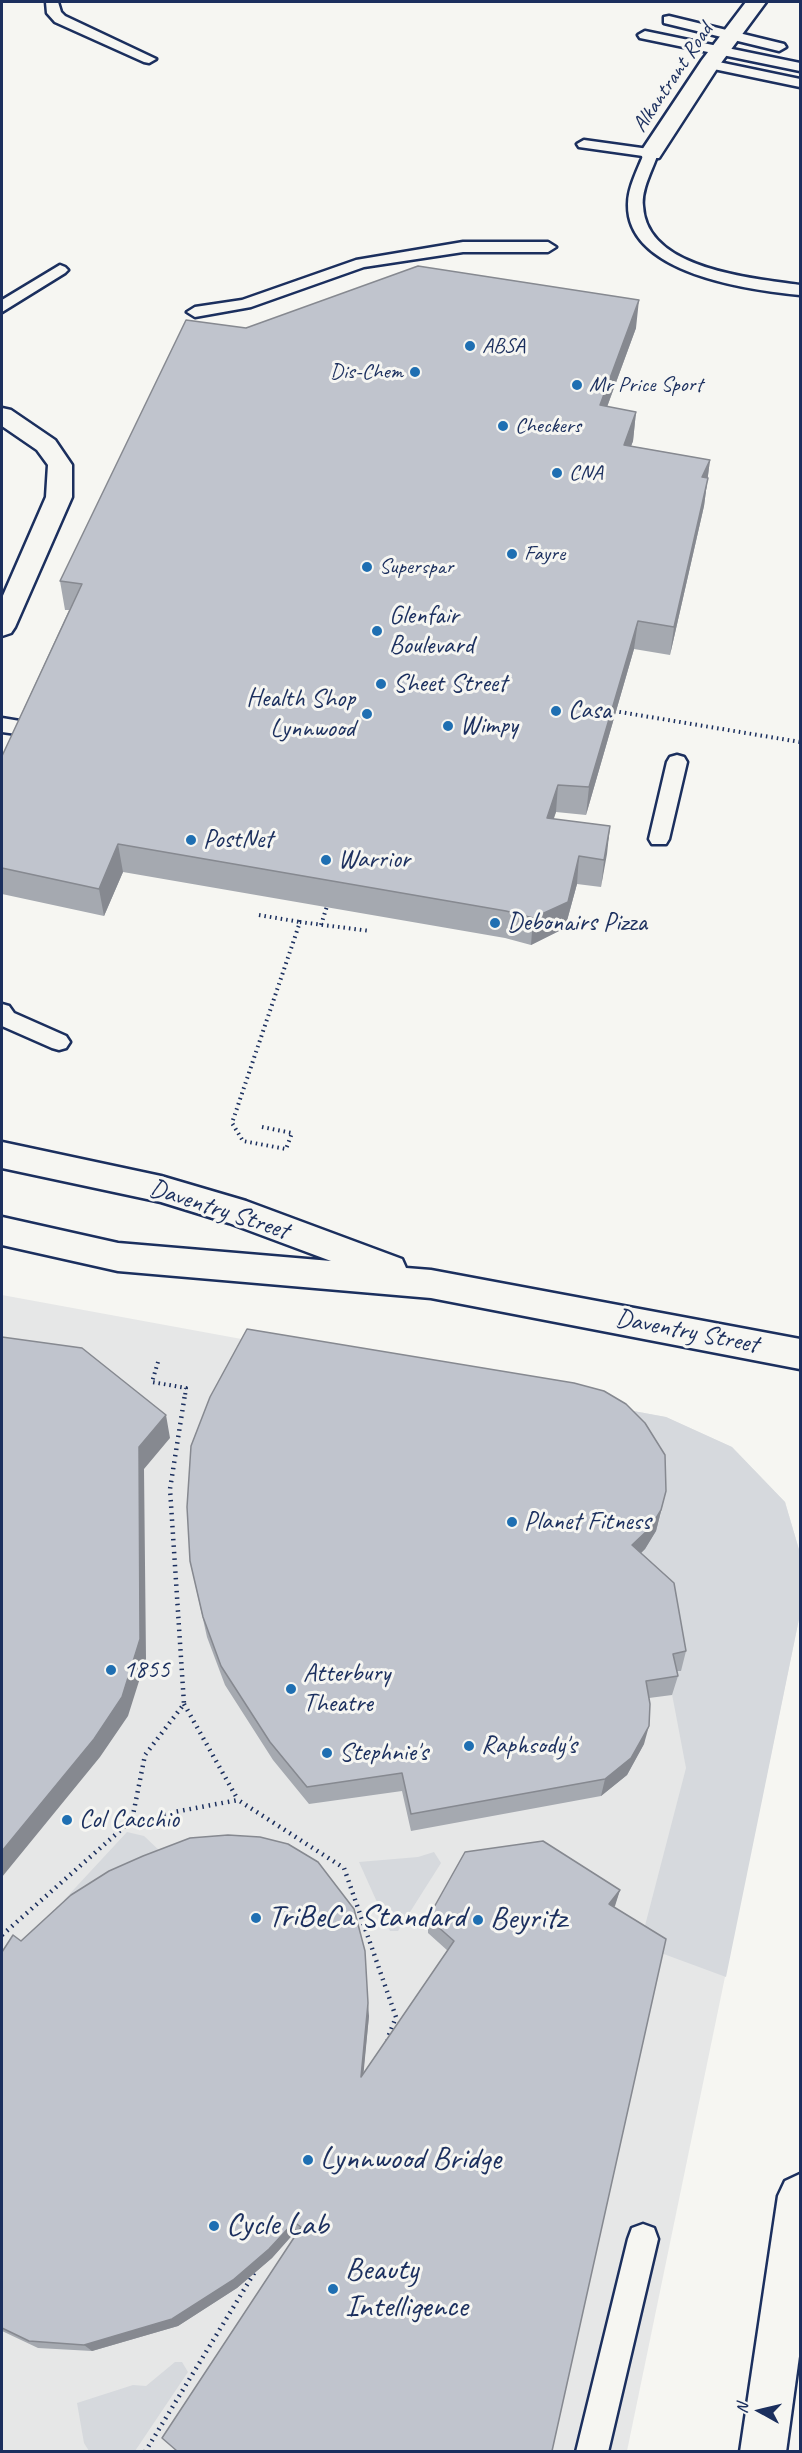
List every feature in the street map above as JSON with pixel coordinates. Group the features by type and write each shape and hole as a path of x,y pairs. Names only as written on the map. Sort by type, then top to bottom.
{"street":[{"name":"Alkantrant Road","path":"651,153 720,49 756,2"},
{"path":"2,416 46,445 60,465 59,497 2,627"},
{"name":"Daventry Street","path":"2,1155 150,1187 213,1205 431,1284"},
{"name":"Daventry Street","path":"2,1231 118,1257 431,1284 801,1354"},
{"path":"763,2451 801,2196"}],"lane":[{"path":"52,2 54,13 60,20 149,59"},
{"path":"669,20 720,49 801,83"},
{"path":"645,35 801,67"},
{"path":"720,49 789,49"},
{"path":"585,144 651,153 635,204 636,219 644,236 658,249 696,270 721,278 801,290"},
{"path":"195,312 245,304 361,263 463,247 548,247"},
{"path":"2,307 60,270"},
{"path":"2,725 31,729"},
{"path":"659,839 677,762"},
{"path":"2,1012 7,1019 59,1042"},
{"path":"592,2451 643,2239"}],"path":[{"path":"607,710 801,742"},
{"path":"321,925 328,902"},
{"path":"259,915 370,931"},
{"path":"262,1127 292,1133 286,1149 243,1141 232,1124 241,1091 300,922"},
{"path":"158,1362 152,1382 186,1388 170,1489 184,1704 238,1800 344,1868 396,2017 386,2045"},
{"path":"132,1820 145,1755 184,1704"},
{"path":"2,1935 132,1820 238,1800"},
{"path":"145,2451 259,2264"}],"shaded area":[{"path":"2,1295 666,1417 732,1447 785,1502 800,1553 800,1614 627,2451 2,2451"},
{"path":"612,1407 666,1417 732,1447 785,1502 800,1553 800,1614 726,1977 661,1953 641,1941 686,1768 668,1673 681,1670 628,1566 642,1551 657,1527 662,1508 662,1497 648,1467"},
{"path":"127,1832 144,1836 163,1854 70,1905 64,1900"},
{"path":"434,1852 441,1863 398,1931 390,1931 359,1862 418,1857"},
{"path":"175,2362 182,2362 188,2372 135,2451 89,2451 84,2443 77,2403 133,2385 146,2386"}],"building":[{"name":"Glenfair Boulevard","path":"418,266 639,300 600,405 636,412 624,445 710,460 702,477 708,478 674,627 638,621 589,787 558,785 547,818 610,826 604,860 579,856 568,902 533,918 506,911 118,844 99,889 2,868 2,756 82,584 60,581 186,320 246,328"},
{"path":"247,1329 574,1383 604,1391 626,1404 645,1423 665,1455 666,1491 661,1510 650,1528 632,1545 674,1583 686,1651 673,1654 678,1676 646,1681 650,1704 649,1726 631,1758 605,1779 411,1814 402,1773 307,1787 270,1742 221,1666 203,1617 190,1561 187,1507 191,1446 210,1397"},
{"path":"2,1337 82,1348 166,1415 139,1447 140,1639 122,1697 94,1739 2,1851"},
{"name":"Lynnwood Bridge","path":"228,1835 260,1837 288,1844 318,1862 354,1909 365,1951 368,2003 361,2077 454,1941 428,1918 465,1852 543,1841 620,1890 609,1904 666,1939 552,2451 177,2451 162,2438 301,2227 294,2222 269,2249 233,2280 172,2319 84,2345 29,2341 2,2328 2,1952 13,1935 21,1941 71,1895 109,1871 190,1838"}],"place":[{"name":"ABSA","path":"470,346"},
{"name":"Dis-Chem","path":"415,372"},
{"name":"Mr Price Sport","path":"577,385"},
{"name":"Checkers","path":"503,426"},
{"name":"CNA","path":"557,473"},
{"name":"Fayre","path":"512,554"},
{"name":"Superspar","path":"367,567"},
{"name":"Glenfair Boulevard","path":"377,631"},
{"name":"Sheet Street","path":"381,684"},
{"name":"Casa","path":"556,711"},
{"name":"Health Shop Lynnwood","path":"367,714"},
{"name":"Wimpy","path":"448,726"},
{"name":"PostNet","path":"191,840"},
{"name":"Warrior","path":"326,860"},
{"name":"Debonairs Pizza","path":"495,923"},
{"name":"Planet Fitness","path":"512,1522"},
{"name":"1855","path":"111,1670"},
{"name":"Atterbury Theatre","path":"291,1689"},
{"name":"Raphsody's","path":"469,1746"},
{"name":"Stephnie's","path":"327,1753"},
{"name":"Col Cacchio","path":"67,1820"},
{"name":"TriBeCa Standard","path":"256,1918"},
{"name":"Beyritz","path":"478,1920"},
{"name":"Lynnwood Bridge","path":"308,2160"},
{"name":"Cycle Lab","path":"214,2226"},
{"name":"Beauty Intelligence","path":"333,2289"}]}
